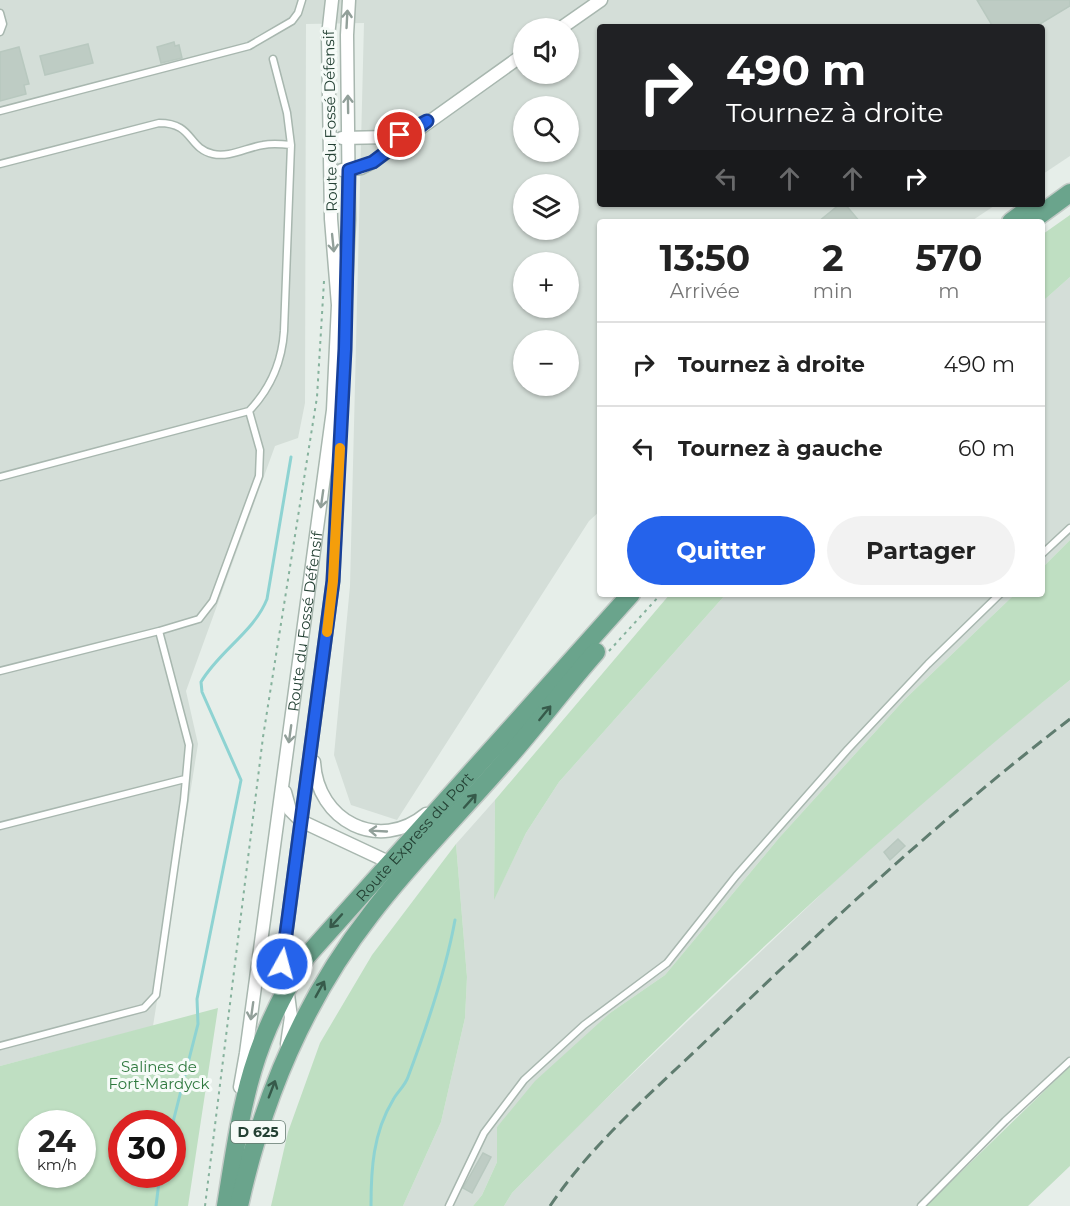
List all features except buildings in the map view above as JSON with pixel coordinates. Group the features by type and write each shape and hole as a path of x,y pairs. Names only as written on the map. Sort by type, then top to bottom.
{"main road":[{"path":"1045,196 1070,178"},
{"path":"1032,216 1070,193"},
{"name":"Route Express du Port","path":"226,1206 242,1107 262,1037 286,989 318,941 389,864 431,813 465,779 628,597"},
{"name":"Route Express du Port","path":"284,1060 318,992 372,912 508,758 644,597"},
{"name":"Route du Fossé Défensif","path":"239,1206 260,1124 284,1060"}],"street":[{"name":"Route du Fossé Défensif","path":"222,1206 285,773 334,399 338,297 332,225 330,138 328,36 332,0"},
{"name":"Route du Fossé Défensif","path":"284,1060 291,1024 283,957 333,581 345,349 349,170 347,35 349,0"},
{"path":"575,18 601,0"},
{"path":"331,170 349,170 373,162 427,121 513,62"},
{"path":"330,138 395,136 427,121"},
{"path":"315,721 314,766 317,783 328,804 343,819 368,830 388,831 409,826 431,813"},
{"path":"285,773 288,806 302,821 389,864 401,865 419,858"}],"lane":[{"path":"0,111 249,46 292,21 298,13 302,0"},
{"path":"0,14 3,24 0,33"},
{"path":"0,477 249,411 269,385 282,347 289,249 291,145 287,113 273,59"},
{"path":"0,164 159,123 179,126 200,148 213,154 229,154 266,144 291,145"},
{"path":"0,671 199,619 213,601 259,476 260,450 249,411"},
{"path":"1045,551 1070,528"},
{"path":"449,1206 484,1133 524,1080 584,1025 667,963 736,876 824,775 928,664 997,597"},
{"path":"0,1046 144,1008 153,1001 159,972 189,745 159,631"},
{"path":"0,826 185,779"},
{"path":"921,1206 1012,1114 1070,1061"}],"path":[{"path":"205,1206 265,727 318,390 324,272"}],"shaded area":[{"path":"0,0 1070,0 1070,156 1045,173 1045,24 597,24 597,207 992,207 974,219 597,219 597,514 589,521 397,820 351,805 334,755 350,586 364,23 306,24 305,403 298,438 275,446 186,691 198,744 153,1026 0,1066"},
{"path":"1070,277 1070,540 1045,565 1045,299"},
{"path":"723,597 1012,597 904,700 779,838 665,975 610,1013 497,1127 497,1162 482,1195 473,1206 403,1206 441,1122 465,1018 467,977 456,844 495,800 494,899 526,833 559,782"},
{"path":"1070,680 1070,1059 993,1126 917,1206 504,1206 512,1193 588,1116 856,861 952,775"}],"green space":[{"path":"1070,215 1070,277 1045,299 1045,233"},
{"path":"1070,540 1070,680 925,802 714,994 512,1193 504,1206 473,1206 482,1195 497,1162 497,1127 535,1081 610,1013 665,975 779,838 904,700 1012,597 1045,597 1045,565"},
{"path":"667,597 723,597 559,782 526,833 494,900 495,800"},
{"path":"456,844 467,977 465,1018 441,1122 403,1206 271,1206 288,1132 320,1043 372,955"},
{"name":"Salines de Fort-Mardyck","path":"218,1008 188,1206 0,1206 0,1066"},
{"path":"1070,1066 1070,1166 1028,1206 926,1206"}],"waterway":[{"path":"176,1110 198,1024 197,999 241,780 202,692 201,682 208,671 254,622 267,599 291,457"},
{"path":"371,1206 377,1138 386,1113 407,1080 415,1059 441,979 455,920"},
{"path":"156,1206 158,1188"}],"railway":[{"path":"550,1206 586,1159 626,1116 799,952 932,832 1070,719"}],"slow traffic":[{"path":"327,632 333,581 340,448"}],"route":[{"path":"282,964 333,581 345,349 349,170 361,168 373,162 406,140 427,121 400,135"}]}
